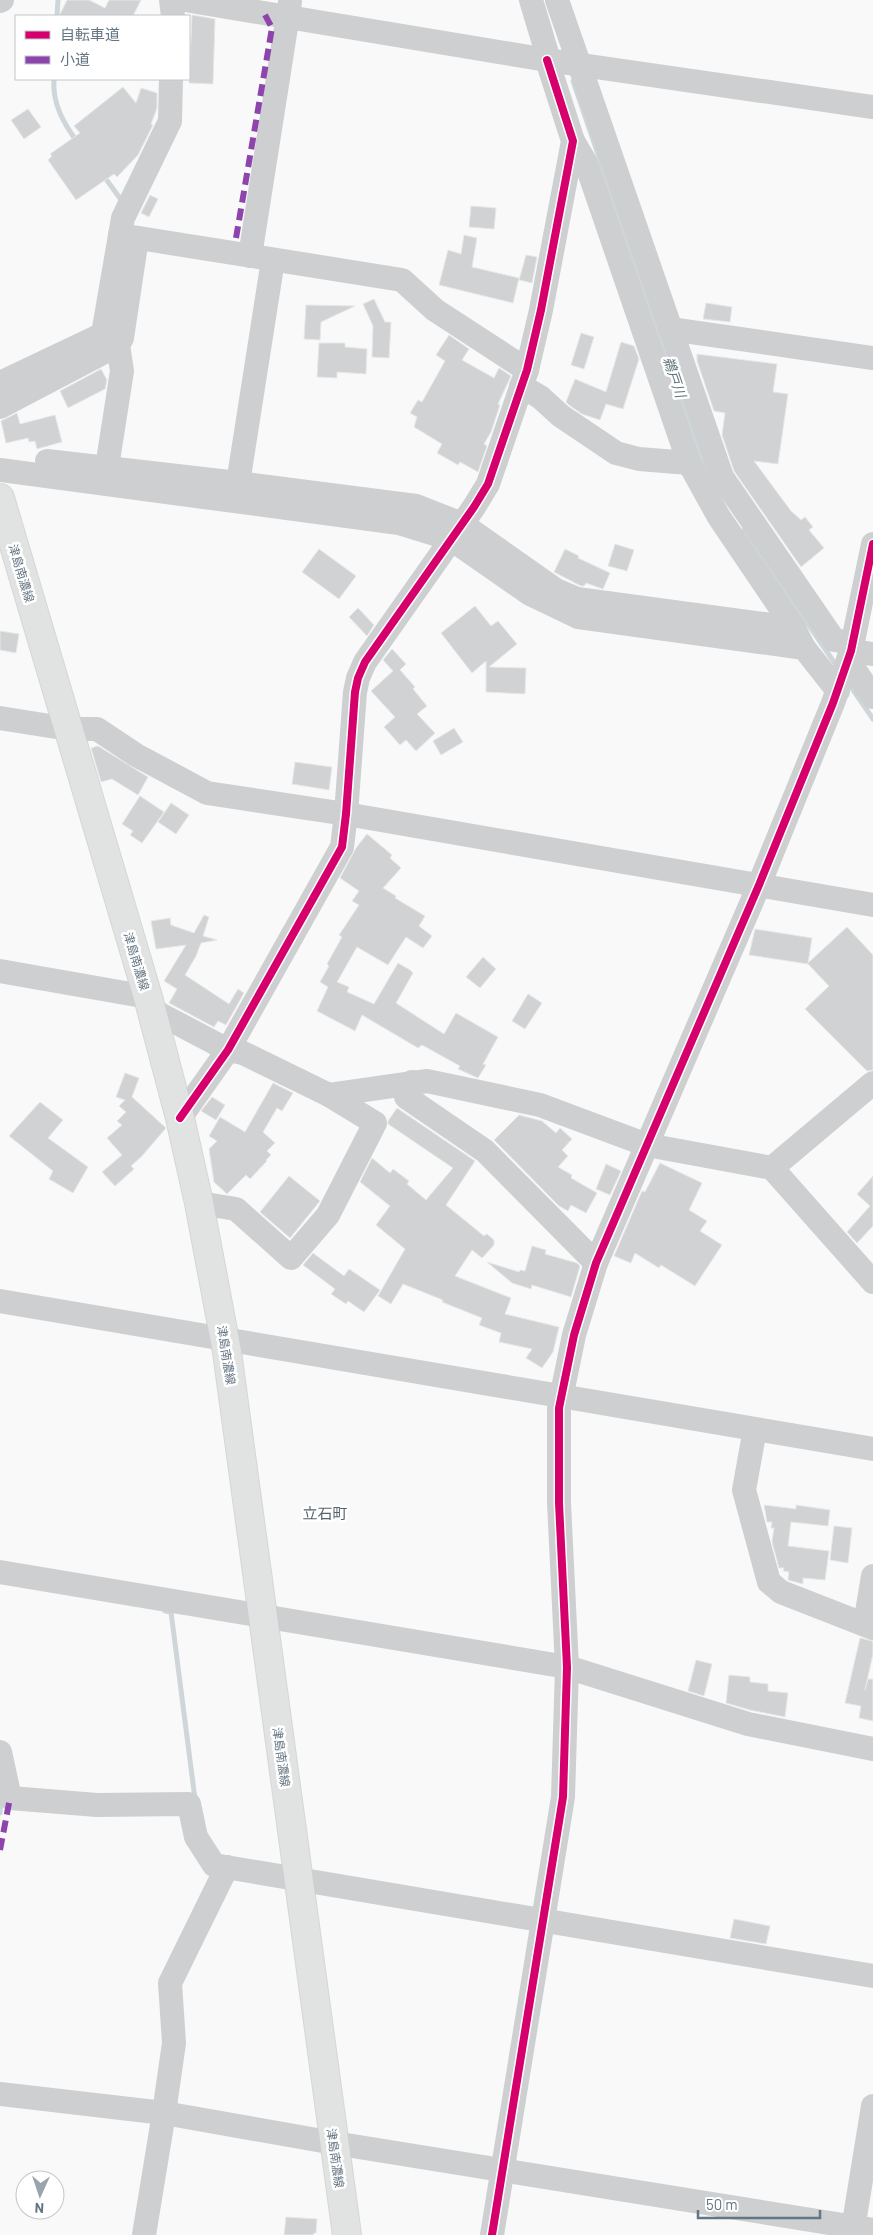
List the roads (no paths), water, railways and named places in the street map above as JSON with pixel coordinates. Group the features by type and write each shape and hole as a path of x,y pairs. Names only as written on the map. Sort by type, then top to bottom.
{"main road":[{"name":"津島南濃線","path":"0,498 150,1004 180,1118 199,1203 226,1345 347,2235"}],"street":[{"path":"171,0 173,15"},
{"path":"185,0 289,8 561,61 873,107"},
{"path":"531,0 561,61 672,337 722,477 834,640 853,658 873,697"},
{"path":"180,1118 228,1050 342,847 358,678 365,662 488,484 524,378 541,310 573,140 561,61 557,0"},
{"path":"241,247 289,8"},
{"path":"0,383 103,334 127,230 170,121 171,80"},
{"path":"573,140 586,163 689,463 719,517 799,638"},
{"path":"0,407 118,345 122,338 127,230 131,221 241,247 273,260 402,280 435,310 524,378 540,397 561,416 616,453 639,459 689,463"},
{"path":"238,483 273,260"},
{"path":"672,337 873,358"},
{"path":"672,337 873,372"},
{"path":"107,467 122,371 118,345"},
{"path":"0,459 24,458 107,467 416,506 457,531 530,594 578,617 799,638 853,658"},
{"path":"0,470 457,531"},
{"path":"492,2235 563,1797 567,1667 559,1503 560,1402 574,1334 596,1264 761,879 853,658 873,544"},
{"path":"0,718 69,731"},
{"path":"0,733 97,729 136,754 207,793 347,807 761,879 873,906"},
{"path":"761,879 873,891"},
{"path":"0,971 150,1004 228,1050 243,1053 329,1095 375,1123 328,1215 291,1258 236,1208 199,1203"},
{"path":"329,1095 427,1081 540,1105 647,1145 772,1168 873,1282"},
{"path":"412,1082 406,1097 485,1151 596,1264"},
{"path":"772,1168 873,1083"},
{"path":"0,1302 226,1345 560,1402 873,1449"},
{"path":"0,1314 226,1345"},
{"path":"560,1402 753,1440 873,1460"},
{"path":"753,1440 744,1490 769,1582 780,1592 869,1626 873,1576"},
{"path":"0,1572 567,1667 748,1724 873,1749"},
{"path":"0,1752 10,1798 97,1805 189,1804 196,1837 214,1865 224,1875 543,1927 873,1976"},
{"path":"144,2235 174,2043 170,1983 224,1875"},
{"path":"543,1927 873,1988"},
{"path":"0,2094 164,2114 862,2230 873,2106"}],"waterway":[{"path":"57,15 58,0"},
{"path":"54,80 55,97 60,113 78,143"},
{"name":"鵜戸川","path":"573,81 710,477"},
{"path":"103,175 122,201"},
{"name":"鵜戸川","path":"744,530 838,668"},
{"name":"鵜戸川","path":"847,681 873,719"},
{"path":"165,1611 171,1612 195,1799"},
{"path":"0,1813 1,1801"}],"district":[{"name":"立石町","path":"325,1513"}]}
